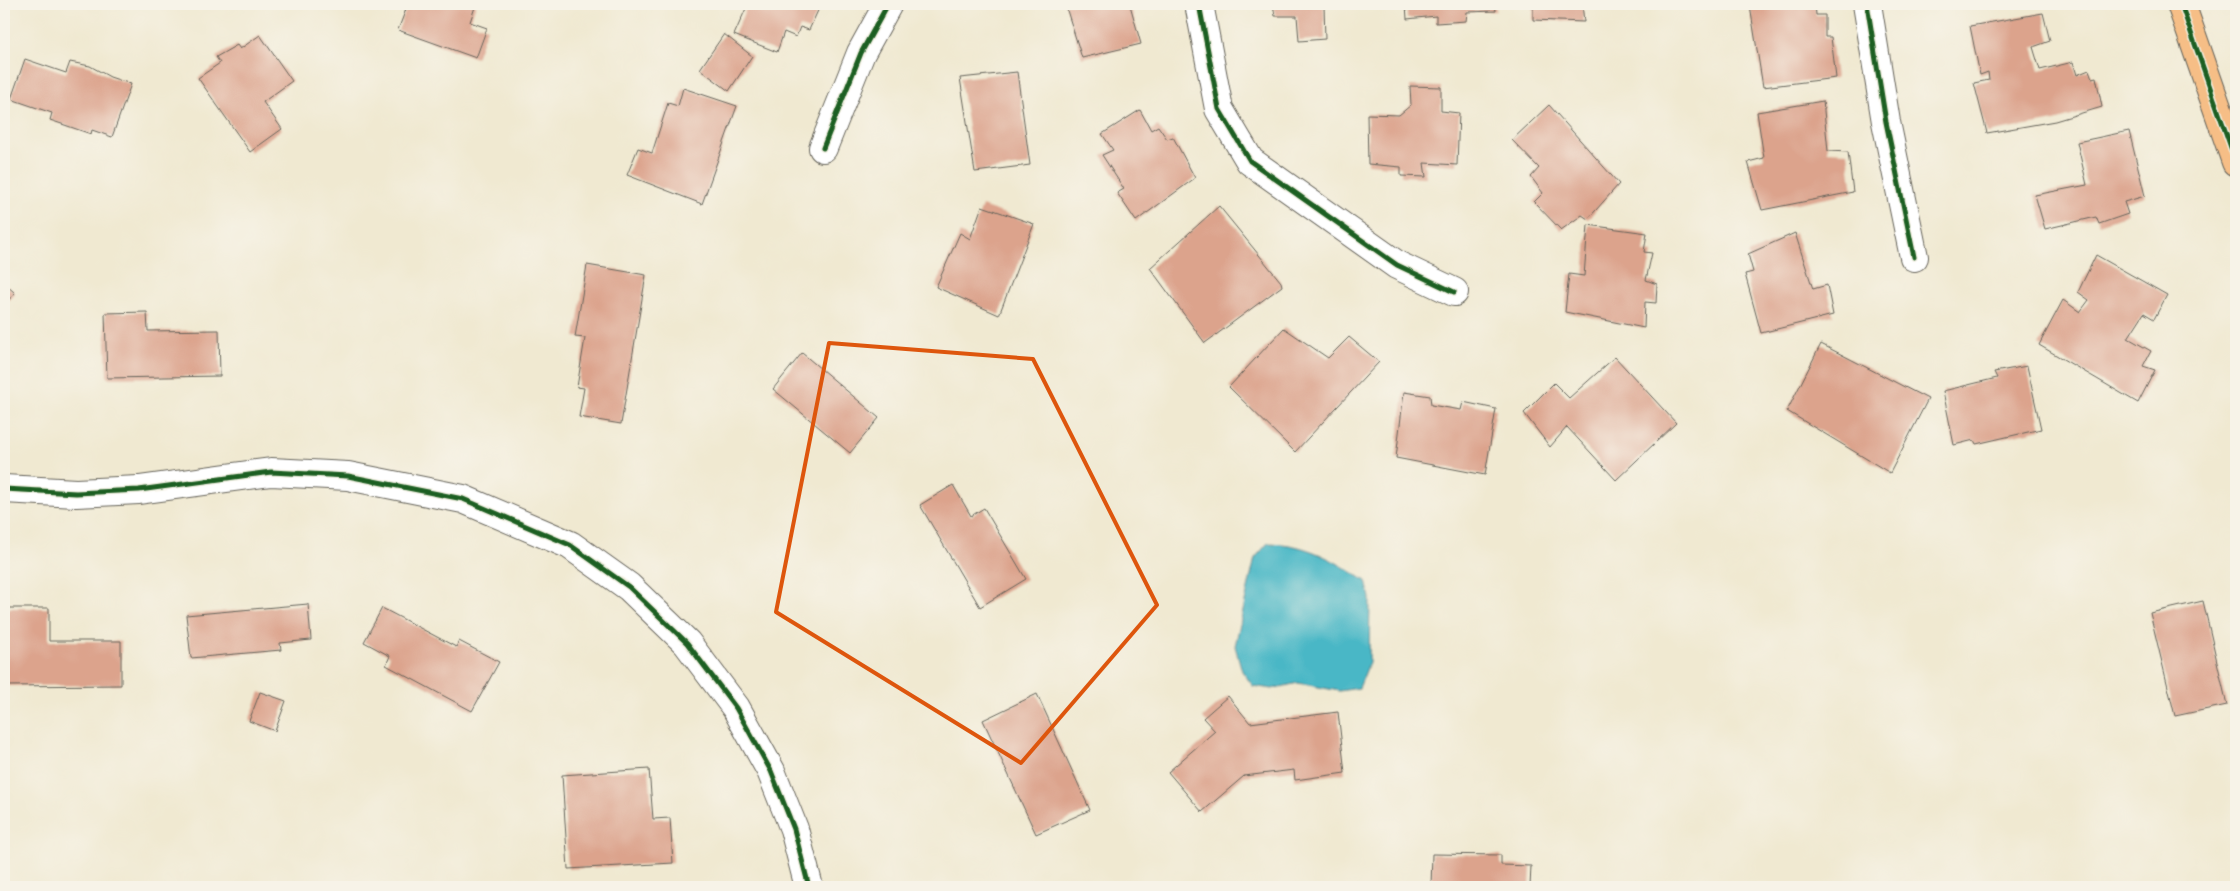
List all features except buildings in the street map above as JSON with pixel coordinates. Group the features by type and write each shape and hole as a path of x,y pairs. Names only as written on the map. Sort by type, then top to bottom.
{"main road":[{"path":"2181,4 2236,162"}],"street":[{"path":"822,148 861,53 888,4"},
{"path":"1199,4 1219,109 1250,161 1397,264 1454,292"},
{"path":"1867,4 1886,122 1914,257"},
{"path":"4,489 76,493 139,490 271,472 348,476 463,500 570,545 629,587 687,643 736,708 771,771 794,829 809,887"}],"highlighted area":[{"path":"829,343 1033,359 1157,605 1021,763 776,612"}],"water":[{"path":"1268,543 1296,546 1320,554 1366,581 1370,598 1369,663 1359,688 1339,691 1298,683 1272,689 1253,686 1242,671 1235,646 1255,558"}],"cycle path":[{"path":"823,148 861,53 888,4"},
{"path":"1199,4 1219,109 1250,161 1397,265 1454,292"},
{"path":"1867,4 1886,122 1914,257"},
{"path":"2181,4 2236,162"},
{"path":"4,489 76,493 139,490 271,472 348,476 463,499 570,545 629,587 687,643 736,708 771,771 794,829 809,887"}]}
